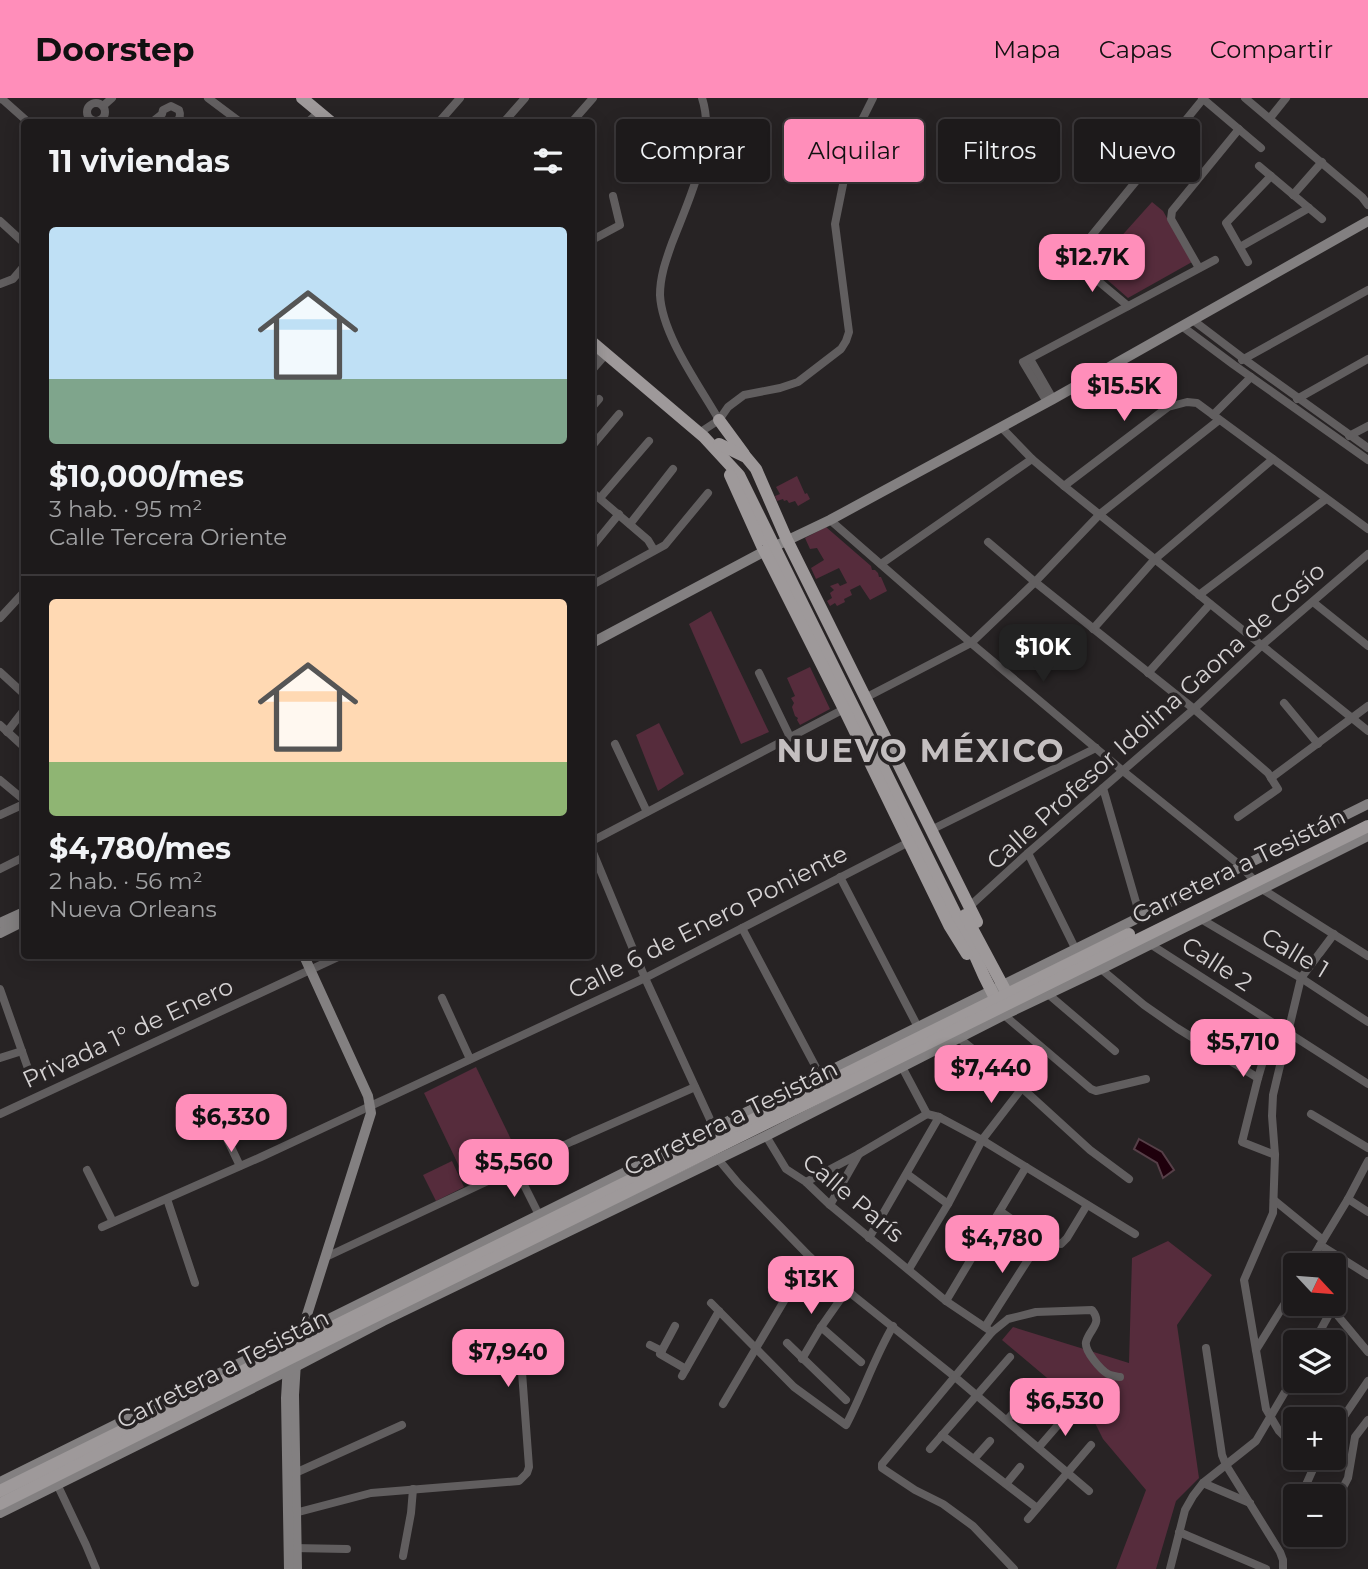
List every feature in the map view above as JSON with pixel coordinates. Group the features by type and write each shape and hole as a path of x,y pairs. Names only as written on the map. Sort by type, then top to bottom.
{"main road":[{"path":"302,98 327,119"},
{"path":"595,634 778,542 830,520 1194,321 1368,221"},
{"path":"599,349 720,450 739,475 865,698 970,906 994,958 1003,997"},
{"path":"719,420 756,469 778,542 844,709 949,925 970,959 1003,997"},
{"path":"720,450 746,457"},
{"path":"595,641 778,542"},
{"path":"778,542 984,976"},
{"path":"778,542 1003,997"},
{"path":"1003,997 1048,994 1201,919 1252,877 1368,804"},
{"name":"Carretera a Tesistán","path":"0,1491 295,1351 1368,817"},
{"name":"Carretera a Tesistán","path":"1252,877 1368,826"},
{"path":"0,1482 295,1351 383,1321 766,1136 960,1039 1003,997 1075,948 1140,916 1368,836"},
{"path":"0,923 21,913"},
{"path":"0,933 21,922"},
{"path":"289,1569 292,1548 292,1474 286,1398 295,1351 371,1113 363,1083 305,959"},
{"name":"Carretera a Tesistán","path":"0,1504 656,1162 920,1031 1003,997"},
{"path":"0,1513 57,1484 538,1215 656,1162 713,1128 820,1075 920,1031"},
{"path":"292,1548 297,1569"}],"street":[{"path":"103,106 112,98"},
{"path":"208,98 236,119"},
{"path":"442,119 460,98"},
{"path":"507,119 525,98"},
{"path":"575,119 593,98"},
{"path":"702,98 707,121 704,149 663,268 660,295 670,335 719,420"},
{"path":"702,435 719,420 728,407 744,396 798,382 841,349 846,341 849,332 835,223 852,140 873,98"},
{"path":"1074,260 1202,98 1261,148"},
{"path":"1245,98 1368,205"},
{"path":"1270,118 1286,98"},
{"path":"1,99 24,119"},
{"path":"88,119 87,111 91,104 103,106"},
{"path":"103,106 104,119"},
{"path":"164,118 166,107 175,107 180,114 179,119"},
{"path":"312,119 319,113"},
{"path":"1199,268 1171,219 1172,211 1238,129"},
{"path":"1292,193 1320,161"},
{"path":"1259,166 1322,219"},
{"path":"1248,262 1226,222 1271,176"},
{"path":"595,238 620,225 613,196"},
{"path":"1240,247 1309,208"},
{"path":"0,222 21,240"},
{"path":"1055,245 1128,306"},
{"path":"1050,400 1027,360 1215,260"},
{"path":"0,284 13,279 21,270"},
{"path":"1234,365 1368,290"},
{"path":"1194,321 1368,447"},
{"path":"1183,327 1368,460"},
{"path":"1289,404 1368,359"},
{"path":"865,698 971,643 1035,582 1100,514 1216,417 1251,377"},
{"path":"595,404 599,399"},
{"path":"1064,485 1168,407 1187,402 1197,403 1368,529"},
{"path":"595,442 619,414"},
{"path":"1341,441 1368,426"},
{"path":"1001,427 1032,459 1368,731"},
{"path":"600,498 649,441"},
{"path":"881,564 1032,459"},
{"path":"1093,629 1155,558 1272,459"},
{"path":"630,524 673,469"},
{"path":"595,583 665,545 708,493"},
{"path":"595,494 648,540 654,550"},
{"path":"1199,595 1326,499"},
{"path":"595,543 619,514"},
{"path":"830,520 971,643 1252,877 1368,956"},
{"path":"988,542 1194,709 1268,773 1278,789 1238,817"},
{"name":"Calle Profesor Idolina Gaona de Cosío","path":"970,906 1368,554"},
{"path":"0,618 21,595"},
{"path":"1313,602 1368,646"},
{"path":"1149,673 1210,604"},
{"path":"0,672 21,691"},
{"path":"759,673 790,737"},
{"path":"1284,703 1318,744"},
{"path":"1271,778 1368,706"},
{"path":"595,839 844,709"},
{"path":"21,713 4,729 21,744"},
{"path":"615,744 647,812"},
{"path":"931,830 1096,748"},
{"path":"0,779 21,799"},
{"path":"1103,789 1140,916"},
{"path":"0,815 21,804"},
{"name":"Calle 6 de Enero Poniente","path":"102,1227 645,978 909,842"},
{"path":"1028,853 1075,948"},
{"path":"595,857 645,978 713,1128"},
{"path":"0,869 21,859"},
{"path":"840,877 920,1031"},
{"name":"Calle 1","path":"1201,919 1301,978 1368,1022"},
{"path":"742,928 820,1075"},
{"path":"1283,1434 1266,1409 1244,1280 1273,1213 1273,1095 1301,978 1334,934"},
{"name":"Calle 2","path":"1150,944 1368,1084"},
{"name":"Privada 1° de Enero","path":"0,1114 333,959"},
{"path":"1101,969 1177,1028 1258,1078"},
{"path":"0,989 30,1077"},
{"path":"1048,994 1115,1051"},
{"path":"1003,997 1091,1089 1146,1079"},
{"path":"442,998 470,1059"},
{"path":"0,1019 9,1016"},
{"path":"1274,1024 1242,1142 1275,1155"},
{"path":"960,1039 1022,1088 1090,1150 1129,1179"},
{"path":"0,1058 22,1051"},
{"path":"902,1067 928,1114"},
{"path":"326,1257 695,1087"},
{"path":"909,1269 982,1140 1022,1088"},
{"path":"210,1103 240,1166"},
{"path":"806,1182 928,1114 982,1140 1135,1234"},
{"path":"1311,1114 1368,1148"},
{"path":"869,1238 939,1117"},
{"name":"Calle París","path":"766,1136 786,1169 806,1182 946,1301 988,1330"},
{"path":"830,1205 859,1154"},
{"path":"718,1159 810,1257 1089,1491"},
{"path":"1315,1253 1368,1161"},
{"path":"946,1301 1026,1167"},
{"path":"516,1169 538,1215"},
{"path":"87,1170 113,1222"},
{"path":"907,1174 948,1204"},
{"path":"167,1199 195,1283"},
{"path":"1348,1199 1368,1212"},
{"path":"1274,1200 1321,1242 1368,1275"},
{"path":"1000,1211 1042,1238 1061,1244 1087,1205"},
{"path":"1014,1569 973,1526 943,1504 915,1490 882,1468 886,1457 956,1377 988,1330 1042,1238"},
{"path":"723,1404 810,1257"},
{"path":"802,1359 847,1290"},
{"path":"711,1303 794,1387 846,1425 882,1344 893,1326"},
{"path":"1256,1350 1283,1306"},
{"path":"988,1330 1007,1319 1037,1312 1091,1310 1096,1315 1096,1323 1086,1342 1086,1348 1097,1365 1109,1375 1120,1377"},
{"path":"675,1326 660,1354 684,1372 719,1311"},
{"path":"1338,1316 1368,1352"},
{"path":"821,1327 861,1362"},
{"path":"292,1513 371,1493 519,1480 527,1473 529,1467 520,1345 459,1341"},
{"path":"787,1343 846,1400"},
{"path":"650,1345 662,1351"},
{"path":"1206,1348 1222,1455 1280,1552 1283,1569"},
{"path":"930,1448 1010,1357"},
{"path":"1346,1413 1368,1381"},
{"path":"1007,1420 1040,1383"},
{"path":"1170,1569 1185,1510 1193,1496 1203,1483 1256,1441 1285,1393"},
{"path":"1038,1447 1071,1410"},
{"path":"1345,1484 1355,1437 1368,1420"},
{"path":"292,1474 402,1425"},
{"path":"942,1435 1037,1508"},
{"path":"974,1459 990,1441"},
{"path":"1028,1518 1091,1445"},
{"path":"1006,1484 1020,1467"},
{"path":"1203,1483 1250,1503"},
{"path":"57,1484 96,1569"},
{"path":"403,1556 413,1489"},
{"path":"1179,1532 1266,1569"},
{"path":"292,1548 346,1549"}],"shaded area":[{"path":"1152,202 1163,211 1192,262 1128,298 1080,256 1095,240 1109,250"},
{"path":"797,476 810,499 798,506 795,501 777,501 775,496 780,494 776,487"},
{"path":"826,527 878,573 887,591 870,600 860,585 850,590 852,595 844,599 845,602 830,606 827,601 832,598 830,593 834,590 830,586 847,583 839,568 816,579 811,568 824,560 817,548 810,549 805,538"},
{"path":"711,611 769,732 741,744 689,624"},
{"path":"810,667 830,709 800,725 792,707 794,703 791,698 795,696 787,678"},
{"path":"659,723 684,774 658,791 636,735"},
{"path":"476,1067 521,1160 468,1185 424,1093"},
{"path":"1139,1139 1162,1152 1174,1170 1163,1178 1157,1163 1134,1149"},
{"path":"452,1161 464,1187 436,1201 423,1175"},
{"path":"1168,1241 1212,1275 1177,1325 1199,1478 1176,1501 1156,1569 1116,1569 1146,1490 1103,1439 1091,1415 1002,1340 1013,1327 1129,1363 1132,1258"}],"district":[{"name":"NUEVO MÉXICO","path":"921,751"}]}
